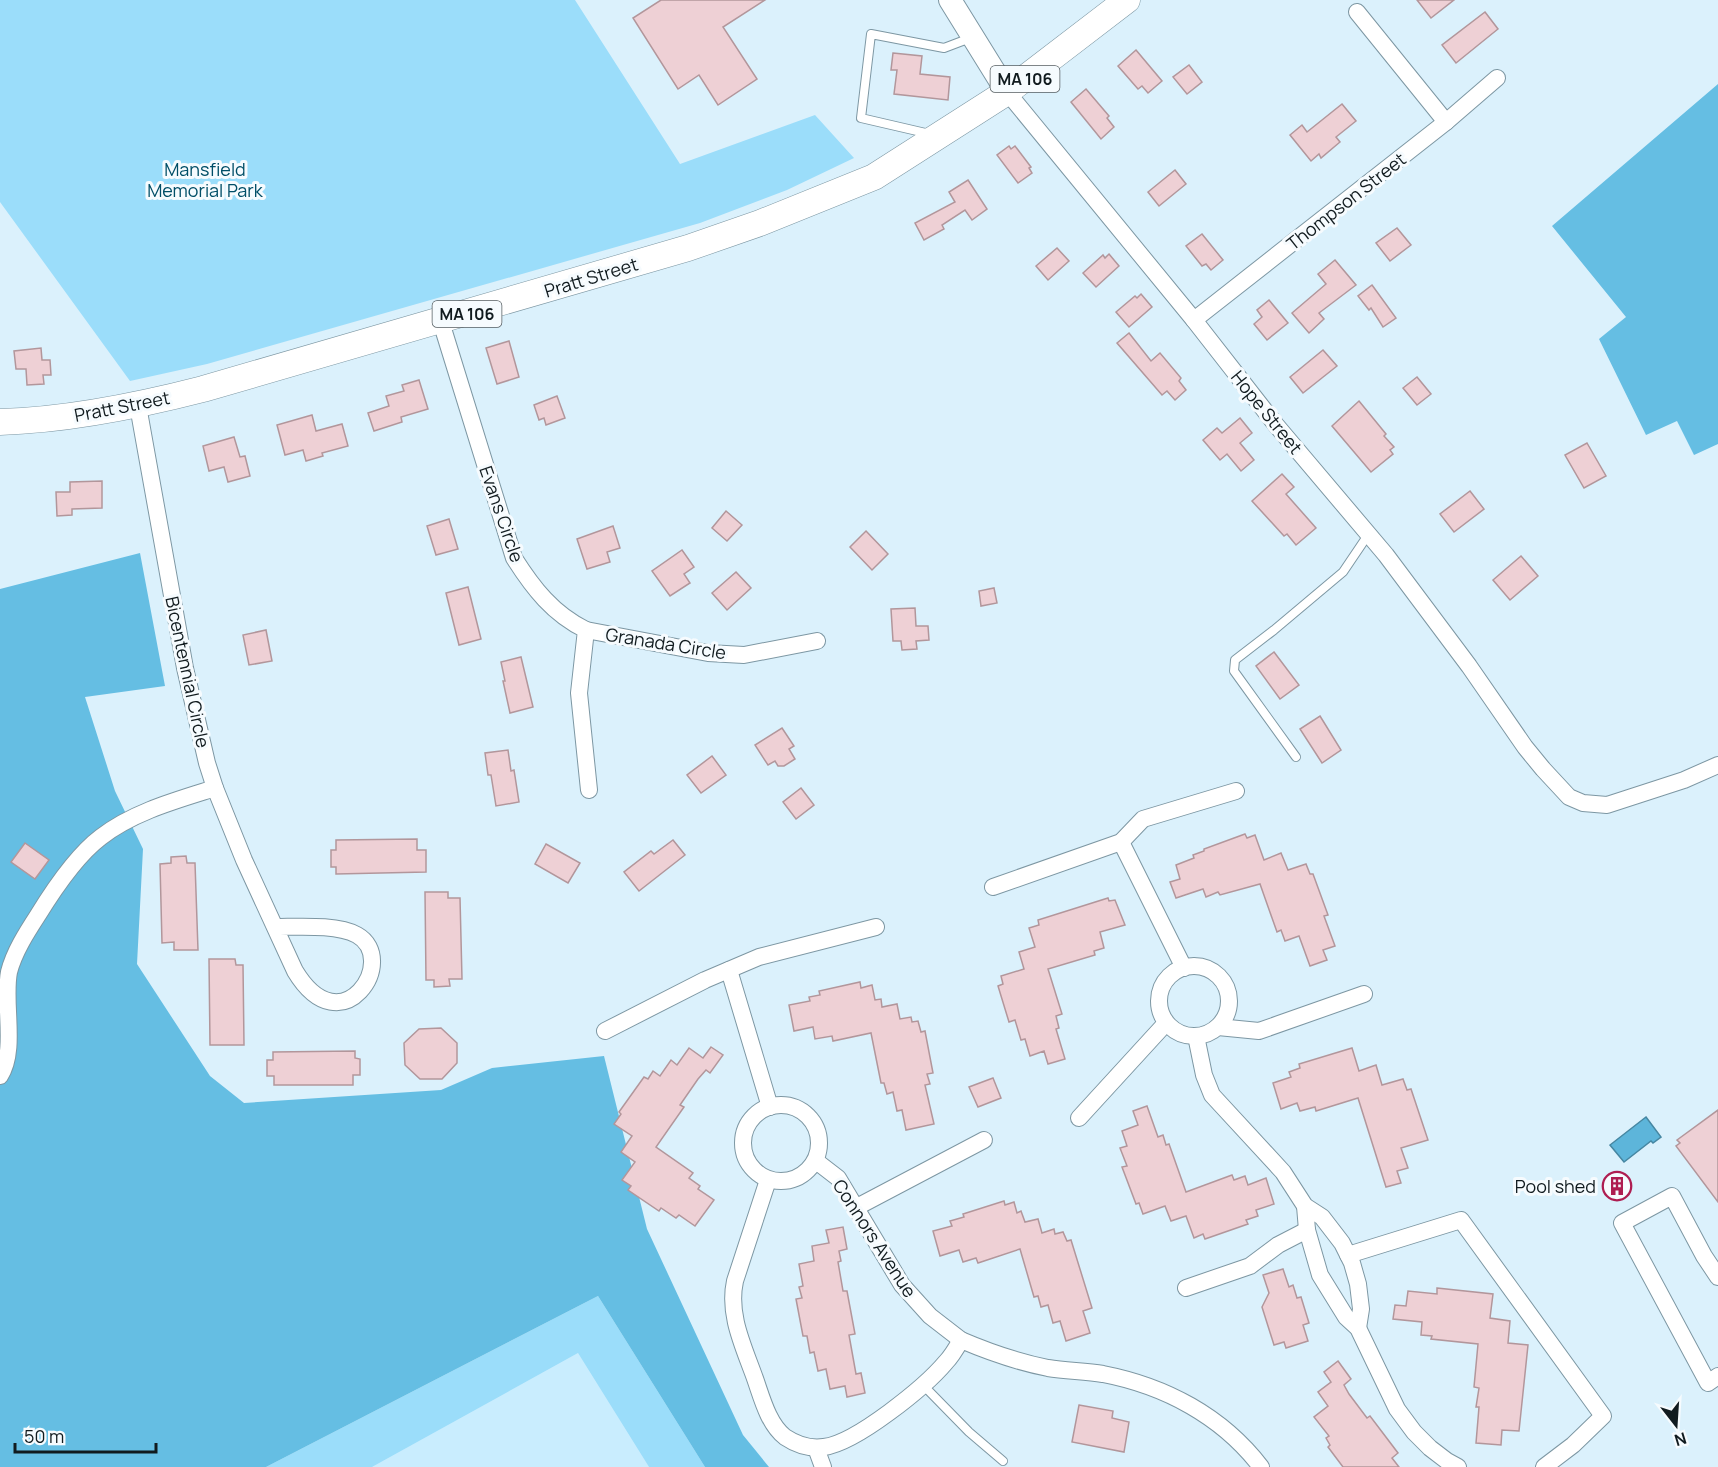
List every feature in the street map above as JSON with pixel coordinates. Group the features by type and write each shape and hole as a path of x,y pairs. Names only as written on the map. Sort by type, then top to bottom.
{"main road":[{"name":"Hope Street","path":"950,0 1007,92"},
{"name":"Pratt Street","path":"0,422 75,416 138,406 441,322 688,248 760,223 874,177 1007,92 1127,0"}],"street":[{"path":"1357,12 1446,122"},
{"name":"Thompson Street","path":"1194,320 1446,122 1497,78"},
{"name":"Hope Street","path":"1007,92 1194,320 1276,425 1368,535 1455,648 1543,770 1569,797 1583,803 1607,805 1655,790 1718,765"},
{"name":"Evans Circle","path":"441,322 514,558 533,588 547,603 567,621 586,630"},
{"name":"Bicentennial Circle","path":"138,406 185,668 215,788 275,927 304,986 321,1000 337,1003 357,995 365,986 370,976 371,956 365,942 357,935 343,930 275,927"},
{"path":"586,630 579,693 589,790"},
{"name":"Granada Circle","path":"586,630 708,653 744,654 817,641"},
{"path":"0,1076 5,1063 8,1038 5,972 22,939 67,873 100,838 116,827 148,812 215,788"},
{"path":"993,887 1121,842 1143,819 1236,791"},
{"path":"1121,842 1184,968"},
{"path":"605,1031 759,957 876,927"},
{"path":"1184,968 1203,968 1219,977 1225,984 1229,1002 1228,1012 1218,1027 1211,1032 1196,1036 1185,1035 1166,1023 1159,1002 1166,981 1174,973 1184,968"},
{"path":"729,970 770,1107"},
{"path":"1218,1027 1259,1031 1364,994"},
{"path":"1079,1118 1166,1023"},
{"path":"1196,1036 1204,1075 1212,1095 1283,1172 1305,1206 1322,1217 1332,1228 1348,1255 1358,1284 1361,1309 1358,1328"},
{"path":"816,1161 820,1149 819,1136 815,1124 806,1114 795,1107 783,1105 770,1107 752,1118 743,1137 746,1158 759,1175 768,1179 732,1297 733,1310 743,1346 770,1418 786,1437 802,1446 816,1448 832,1446 852,1437 923,1385 947,1362 961,1340"},
{"path":"855,1208 984,1140"},
{"name":"Connors Avenue","path":"768,1179 790,1181 801,1177 816,1161 838,1178 902,1285 930,1316 961,1340 989,1352 1058,1369 1113,1377 1151,1387 1185,1401 1212,1418 1261,1467"},
{"path":"1718,1277 1704,1256 1672,1196 1622,1223 1708,1383 1718,1376"},
{"path":"1305,1206 1307,1230 1320,1275 1346,1317 1358,1328 1397,1409 1414,1432 1430,1448 1458,1467"},
{"path":"1348,1255 1461,1220 1603,1416 1573,1445 1544,1467"},
{"path":"1186,1288 1250,1266 1278,1245 1307,1230"},
{"path":"816,1448 823,1467"}],"lane":[{"path":"939,136 861,118 871,34 944,48 973,37"},
{"path":"1296,757 1234,671 1235,660 1343,572 1368,535"},
{"path":"923,1385 969,1432 1003,1461"}],"shaded area":[{"path":"1718,84 1718,444 1694,455 1677,421 1646,435 1599,339 1626,317 1552,226"},
{"path":"140,553 165,686 85,697 115,791 143,849 137,964 210,1076 244,1103 441,1090 492,1068 604,1056 647,1229 743,1435 769,1467 705,1467 598,1296 266,1467 0,1467 0,589"},
{"path":"1646,1117 1661,1137 1653,1143 1651,1141 1624,1162 1610,1145"},
{"path":"578,1353 649,1467 372,1467"}],"green space":[{"name":"Mansfield Memorial Park","path":"0,0 575,0 680,164 815,115 854,158 787,190 700,223 207,364 130,381 0,202"},
{"path":"598,1296 705,1467 649,1467 578,1353 372,1467 266,1467"}],"building":[{"path":"661,0 765,0 723,27 757,79 718,105 699,75 678,89 633,18"},
{"path":"1417,0 1454,0 1431,18"},
{"path":"1485,12 1498,29 1456,63 1442,45"},
{"path":"1136,50 1162,81 1148,93 1142,86 1138,89 1118,66"},
{"path":"893,53 922,56 920,74 950,77 948,100 894,94 897,70 891,70"},
{"path":"1189,65 1202,82 1187,94 1173,77"},
{"path":"1086,89 1109,116 1107,118 1114,127 1101,139 1071,102"},
{"path":"1342,104 1356,121 1336,137 1340,142 1321,158 1319,154 1311,161 1290,135 1302,125 1307,132"},
{"path":"1009,146 1011,149 1015,146 1031,167 1029,168 1032,173 1018,183 997,155"},
{"path":"1175,170 1186,184 1159,206 1148,192"},
{"path":"968,180 987,209 972,220 965,210 942,225 944,229 924,240 915,223 955,202 949,192"},
{"path":"1397,228 1411,245 1390,261 1376,243"},
{"path":"1202,234 1223,260 1211,270 1206,264 1202,266 1186,246"},
{"path":"1057,248 1069,261 1048,280 1036,266"},
{"path":"1109,254 1119,266 1096,287 1083,273 1103,255 1105,258"},
{"path":"1335,260 1356,285 1319,313 1324,319 1309,333 1292,313 1326,284 1318,274"},
{"path":"1372,285 1396,318 1383,327 1371,308 1369,310 1358,296"},
{"path":"1141,294 1152,307 1129,327 1116,312 1135,296 1137,298"},
{"path":"1269,300 1288,323 1267,340 1254,324 1262,317 1257,310"},
{"path":"1129,333 1151,361 1160,353 1181,378 1179,381 1186,390 1175,400 1167,391 1162,395 1117,343"},
{"path":"509,341 519,377 497,384 486,348"},
{"path":"41,348 42,360 50,360 51,375 43,375 44,384 27,385 26,369 16,369 14,351"},
{"path":"1323,350 1337,366 1303,393 1290,377"},
{"path":"1417,377 1431,394 1417,405 1403,388"},
{"path":"419,380 428,409 401,417 402,422 374,431 368,413 389,406 386,396 404,391 402,385"},
{"path":"557,396 565,418 546,425 544,418 539,420 534,405"},
{"path":"1359,401 1394,447 1390,450 1393,454 1371,472 1332,426"},
{"path":"312,415 316,431 342,424 348,446 322,453 323,456 306,461 303,450 285,455 277,425"},
{"path":"1240,418 1252,433 1240,443 1254,460 1241,471 1227,454 1220,460 1203,440 1217,428 1222,433"},
{"path":"234,437 240,457 245,456 250,476 228,482 224,467 209,471 203,446"},
{"path":"1587,443 1606,476 1584,488 1565,455"},
{"path":"1282,474 1294,487 1286,494 1316,528 1296,545 1287,534 1284,536 1252,501"},
{"path":"102,481 102,508 72,509 72,515 57,516 56,492 70,492 70,482"},
{"path":"1470,491 1484,509 1454,532 1440,514"},
{"path":"726,511 742,525 727,541 712,528"},
{"path":"449,519 458,549 436,555 427,526"},
{"path":"613,526 620,548 607,552 610,562 587,569 577,539"},
{"path":"866,531 888,554 872,570 850,547"},
{"path":"682,550 694,567 684,574 690,583 670,596 652,571"},
{"path":"1521,556 1538,576 1510,600 1493,580"},
{"path":"736,572 751,588 727,610 712,593"},
{"path":"468,587 481,639 459,645 446,593"},
{"path":"994,588 997,603 981,606 979,591"},
{"path":"915,608 916,626 928,626 929,640 916,641 917,649 902,650 901,641 893,641 891,609"},
{"path":"266,630 272,661 249,665 243,635"},
{"path":"1274,652 1299,685 1280,699 1256,666"},
{"path":"521,657 533,707 510,713 501,662"},
{"path":"1320,716 1341,750 1322,763 1300,729"},
{"path":"782,728 794,746 789,749 795,759 784,766 778,766 775,761 768,765 755,745"},
{"path":"508,750 519,802 496,806 485,753"},
{"path":"712,756 726,775 701,793 687,775"},
{"path":"801,788 814,805 796,819 783,802"},
{"path":"1245,834 1247,838 1255,835 1264,860 1281,853 1288,870 1306,864 1310,874 1313,874 1328,915 1324,916 1335,946 1323,950 1327,960 1310,966 1299,936 1285,941 1281,930 1277,932 1260,884 1220,895 1218,892 1206,897 1203,889 1176,898 1170,882 1180,879 1176,865 1194,858 1193,855 1204,849"},
{"path":"417,839 417,850 426,850 426,872 336,874 336,867 331,867 331,850 336,850 336,840"},
{"path":"673,840 685,855 639,891 624,872 651,851 654,854"},
{"path":"25,843 49,860 35,879 11,862"},
{"path":"546,844 580,863 568,883 535,864"},
{"path":"186,856 187,863 195,863 198,950 174,950 174,942 162,943 160,864 171,863 171,857"},
{"path":"425,892 448,892 448,898 460,898 462,979 449,979 450,986 434,987 434,980 426,980"},
{"path":"1108,898 1109,901 1115,900 1125,925 1100,932 1104,948 1094,951 1095,955 1048,969 1062,1014 1056,1016 1059,1028 1056,1029 1065,1059 1048,1064 1044,1051 1030,1056 1025,1039 1021,1040 1015,1020 1009,1022 998,986 1003,984 1001,976 1024,969 1019,952 1035,947 1029,928 1039,925 1038,920"},
{"path":"209,959 235,959 236,965 243,965 244,1045 210,1045"},
{"path":"860,982 861,988 872,985 875,1000 881,999 882,1007 897,1004 900,1019 911,1017 912,1022 918,1021 921,1032 925,1031 933,1073 927,1074 930,1084 925,1085 934,1124 906,1130 902,1110 897,1111 893,1092 887,1094 884,1083 881,1083 871,1033 833,1041 832,1036 815,1039 813,1027 794,1031 789,1005 810,1001 809,997 820,995 819,991"},
{"path":"441,1028 457,1043 457,1063 442,1079 420,1079 405,1065 404,1043 419,1029"},
{"path":"711,1047 723,1055 710,1073 706,1070 698,1079 680,1105 684,1107 656,1147 693,1173 689,1178 700,1186 698,1189 714,1200 695,1226 679,1215 676,1218 661,1208 659,1211 628,1190 631,1186 622,1180 635,1162 621,1152 632,1136 614,1124 621,1114 619,1112 644,1077 648,1079 653,1071 660,1076 671,1060 677,1065 689,1048 703,1058"},
{"path":"1352,1048 1359,1071 1376,1065 1382,1085 1403,1079 1407,1090 1411,1089 1428,1140 1401,1148 1408,1168 1397,1171 1401,1183 1386,1187 1358,1098 1316,1111 1315,1107 1300,1111 1297,1103 1281,1109 1273,1083 1291,1077 1289,1072 1300,1068 1299,1064"},
{"path":"355,1051 355,1058 360,1059 360,1075 353,1075 353,1085 274,1085 274,1076 267,1076 267,1060 273,1060 273,1052"},
{"path":"993,1078 1001,1098 978,1107 969,1087"},
{"path":"1147,1106 1158,1137 1163,1135 1166,1145 1169,1144 1186,1192 1232,1175 1234,1180 1245,1176 1248,1185 1266,1178 1274,1204 1256,1210 1258,1216 1246,1220 1248,1224 1205,1239 1203,1234 1194,1238 1186,1216 1171,1221 1165,1206 1143,1214 1139,1203 1136,1204 1122,1167 1127,1166 1120,1148 1127,1146 1122,1131 1138,1125 1133,1111"},
{"path":"1718,1110 1718,1202 1676,1146 1680,1143 1677,1140"},
{"path":"1004,1201 1005,1205 1014,1202 1017,1213 1021,1211 1025,1222 1038,1219 1042,1233 1054,1229 1055,1234 1063,1232 1067,1241 1071,1240 1092,1308 1083,1311 1090,1333 1066,1341 1060,1321 1053,1323 1048,1305 1041,1307 1038,1296 1034,1297 1020,1249 978,1263 976,1258 963,1262 959,1250 940,1256 933,1231 952,1226 950,1221 964,1217 963,1214"},
{"path":"843,1227 847,1249 839,1251 841,1261 838,1262 843,1291 847,1291 855,1334 849,1335 856,1374 861,1373 865,1393 847,1397 845,1386 830,1389 826,1369 818,1371 814,1352 810,1353 807,1336 803,1336 796,1299 802,1298 799,1287 803,1286 799,1264 814,1261 812,1246 829,1243 826,1230"},
{"path":"1283,1269 1289,1287 1293,1285 1297,1298 1301,1297 1309,1323 1303,1325 1308,1341 1286,1348 1284,1342 1274,1345 1262,1307 1269,1293 1263,1275"},
{"path":"1437,1288 1493,1294 1490,1318 1510,1321 1508,1343 1528,1345 1519,1431 1502,1430 1501,1445 1476,1443 1479,1407 1476,1407 1479,1388 1474,1387 1478,1344 1431,1339 1432,1336 1421,1335 1422,1322 1393,1319 1395,1305 1406,1306 1408,1291 1437,1294"},
{"path":"1338,1361 1351,1379 1344,1385 1349,1394 1367,1418 1370,1416 1398,1453 1392,1458 1399,1467 1343,1467 1328,1447 1330,1445 1326,1438 1329,1436 1314,1417 1328,1406 1318,1392 1331,1382 1324,1372"},
{"path":"1079,1405 1113,1411 1112,1418 1129,1422 1124,1452 1072,1442"}],"place":[{"name":"Pool shed","path":"1617,1186"}]}
